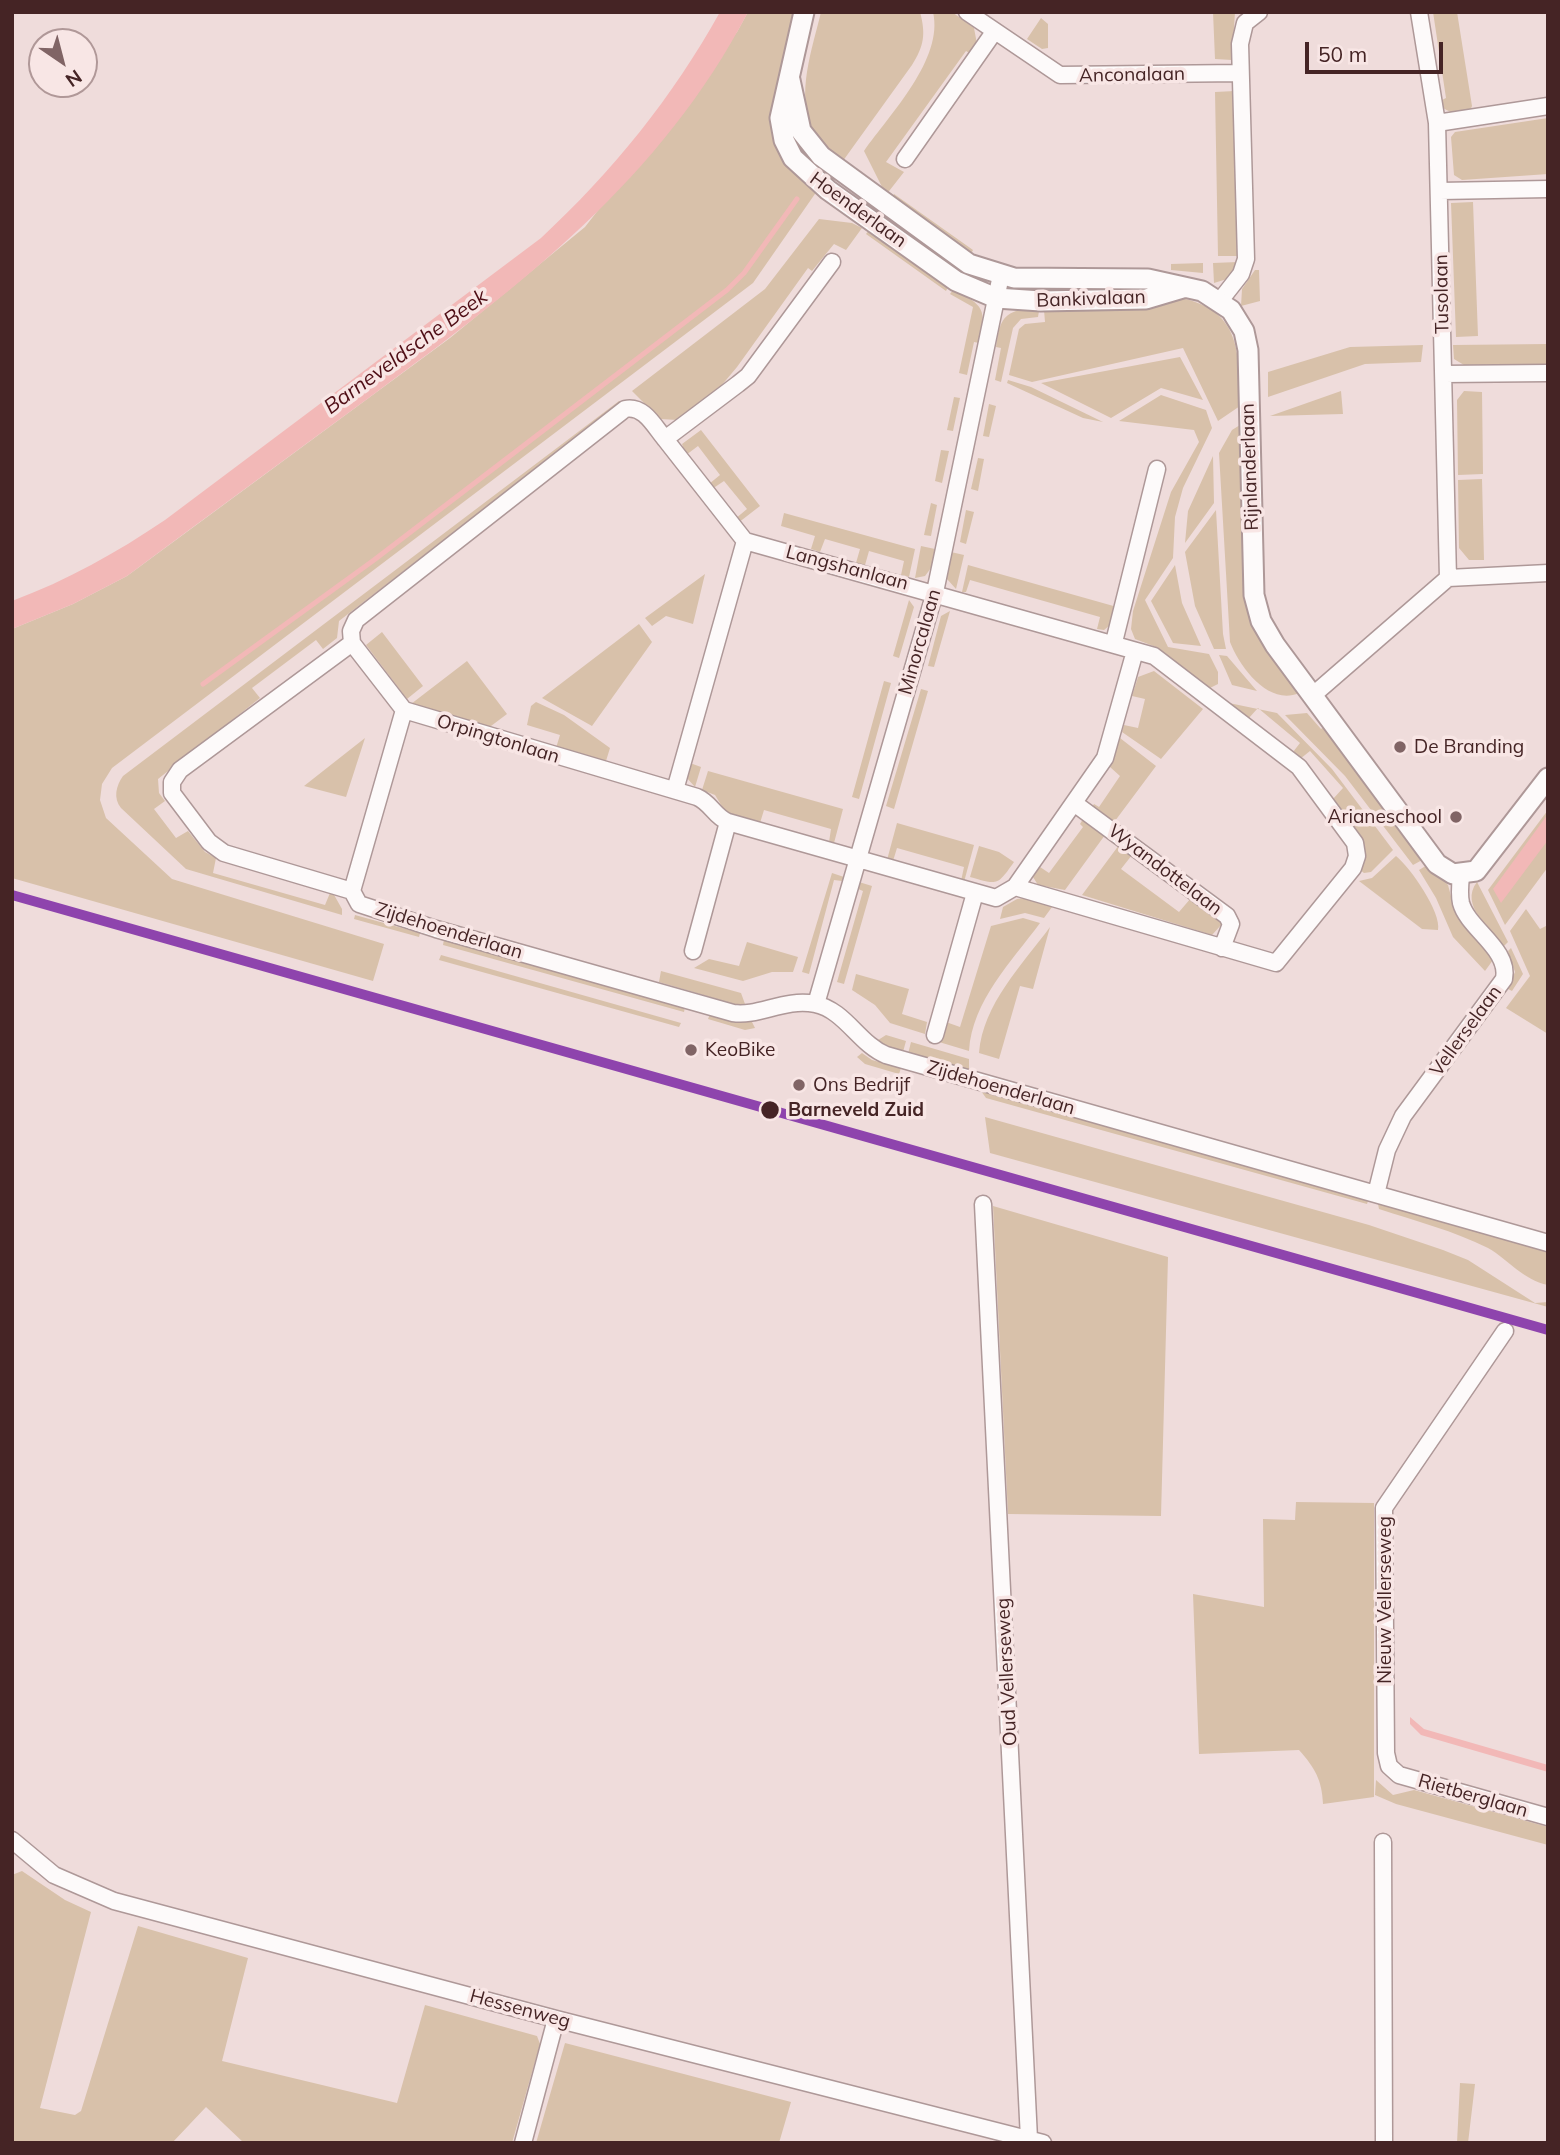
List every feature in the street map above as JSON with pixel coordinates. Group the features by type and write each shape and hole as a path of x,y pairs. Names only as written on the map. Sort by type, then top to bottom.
{"street":[{"name":"Hoenderlaan","path":"804,12 780,118 789,149 807,173 956,281 996,298"},
{"name":"Anconalaan","path":"967,12 1060,75 1240,73"},
{"path":"1219,302 1241,274 1246,259 1240,73 1242,29 1248,19 1259,12"},
{"name":"Tusolaan","path":"1419,12 1437,123 1448,578"},
{"path":"905,159 994,32"},
{"name":"Hoenderlaan","path":"790,80 801,131 821,156 968,264 1001,275"},
{"path":"1437,123 1548,106"},
{"path":"1440,191 1548,189"},
{"path":"665,439 748,376 832,262"},
{"name":"Bankivalaan","path":"1001,275 1041,280 1148,279 1202,291 1219,302"},
{"name":"Minorcalaan","path":"816,1004 935,592 1001,275"},
{"name":"Bankivalaan","path":"996,298 1041,301 1146,299 1184,288"},
{"name":"Rijnlanderlaan","path":"1219,302 1239,321 1248,350 1254,595 1268,633 1437,864 1461,876"},
{"path":"1444,374 1548,373"},
{"path":"352,891 404,710 352,643 351,631 356,620 625,409 634,407 643,412 745,541 675,790"},
{"path":"1114,642 1157,470"},
{"name":"Langshanlaan","path":"745,541 1114,642 1154,656 1299,767 1355,843 1357,856 1353,868 1276,963"},
{"path":"1312,695 1448,578 1548,573"},
{"name":"Zijdehoenderlaan","path":"352,643 180,771 173,782 172,793 209,842 224,853 352,891 359,904 436,929 733,1013 751,1013 779,1005 816,1004 840,1018 873,1050 886,1055 1548,1243"},
{"path":"858,858 996,898 1015,887 1105,758 1135,651"},
{"name":"Orpingtonlaan","path":"404,710 486,737 675,790 705,801 714,814 729,822 858,858"},
{"path":"1461,876 1476,872 1484,863 1548,778"},
{"name":"Wyandottelaan","path":"1074,803 1227,916 1231,924 1222,948"},
{"path":"693,951 729,822"},
{"name":"Vellerselaan","path":"1376,1194 1387,1150 1403,1116 1504,979 1506,971 1499,956 1461,903 1461,876"},
{"name":"Wyandottelaan","path":"1015,887 1276,963"},
{"path":"935,1035 975,893"},
{"name":"Oud Vellerseweg","path":"983,1204 1036,2141"},
{"name":"Nieuw Vellerseweg","path":"1399,1775 1390,1766 1385,1737 1384,1508 1505,1331"},
{"name":"Rietberglaan","path":"1399,1775 1548,1817"},
{"name":"Hessenweg","path":"12,1840 54,1875 114,1901 556,2019 1036,2141"},
{"path":"1384,1842 1384,2143"},
{"path":"523,2143 556,2019"}],"shaded area":[{"path":"748,12 793,12 774,121 817,191 753,283 112,768 102,784 100,800 106,818 172,879 384,944 373,981 12,878 12,629 73,604 127,576 450,338 585,227 737,32"},
{"path":"821,12 920,12 923,27 923,40 912,65 840,165 814,135 805,102 807,72"},
{"path":"933,12 952,12 974,28 977,44 971,54 966,51 886,162 904,172 886,195 864,151 923,67 931,48"},
{"path":"1213,12 1235,12 1232,60 1215,59"},
{"path":"1433,12 1457,12 1472,106 1470,111 1454,114 1443,108 1440,101 1446,98"},
{"path":"1041,18 1048,24 1048,48 1042,49 1027,39"},
{"path":"1235,91 1238,256 1218,256 1215,92"},
{"path":"1548,118 1548,174 1462,180 1454,175 1451,137 1455,132"},
{"path":"894,194 973,250 971,254 892,198"},
{"path":"1473,202 1478,336 1456,337 1451,203"},
{"path":"884,210 963,267 957,274 879,218"},
{"path":"819,219 852,223 862,228 846,250 834,244 812,271 808,268 721,386 678,420 660,419 632,391 765,289"},
{"path":"869,230 948,287 946,291 866,234"},
{"path":"1238,262 1227,279 1214,283 1213,263"},
{"path":"1203,263 1203,273 1171,270 1171,264"},
{"path":"1255,270 1259,270 1260,301 1241,306 1242,289"},
{"path":"953,290 977,304 982,315 979,343 974,342 967,375 959,373 973,307 950,294"},
{"path":"1181,298 1201,304 1216,313 1233,337 1239,369 1240,406 1218,421 1183,348 1032,382 1009,375 1019,329 1025,324 1045,322 1044,310 1144,309"},
{"path":"1016,311 1039,311 1038,317 1021,319 1013,328 1001,382 995,380 1001,348 996,347 998,335 1006,317"},
{"path":"1548,344 1548,364 1464,365 1454,359 1453,345"},
{"path":"1423,345 1421,362 1365,364 1268,397 1268,372 1350,347"},
{"path":"1180,357 1203,400 1161,388 1111,418 1041,383"},
{"path":"1008,380 1031,387 1103,422 1083,418 1007,383"},
{"path":"1341,391 1343,414 1270,416"},
{"path":"1464,391 1482,392 1483,474 1458,475 1457,400"},
{"path":"1161,395 1206,410 1212,428 1183,488 1175,517 1173,558 1145,600 1168,647 1209,654 1218,672 1218,684 1210,688 1156,647 1135,639 1131,629 1133,611 1171,492 1199,442 1194,430 1119,421"},
{"path":"954,397 960,398 953,431 947,430"},
{"path":"619,401 622,402 339,621 337,638 323,649 316,640 252,688 260,698 158,779 159,793 165,801 154,809 176,838 188,831 205,852 216,858 213,873 325,905 330,893 333,893 342,909 342,915 186,869 121,808 116,792 123,776"},
{"path":"989,404 996,406 989,437 983,436"},
{"path":"1240,425 1244,588 1249,609 1299,693 1288,696 1277,694 1257,682 1241,663 1230,642 1219,453 1232,430"},
{"path":"701,430 760,506 738,523 735,519 747,509 724,481 712,489 709,484 720,475 698,446 686,455 682,444"},
{"path":"941,450 949,451 942,483 935,481"},
{"path":"1213,456 1214,503 1185,543 1188,511"},
{"path":"978,458 984,459 978,491 971,489"},
{"path":"1482,479 1484,560 1469,560 1459,548 1458,480"},
{"path":"931,503 937,505 931,536 924,535"},
{"path":"966,510 974,512 966,544 960,542"},
{"path":"1216,510 1226,649 1214,649 1195,606 1185,552"},
{"path":"784,513 915,549 909,577 901,575 904,561 869,551 865,565 856,563 860,549 825,539 820,552 811,549 815,536 781,526"},
{"path":"921,546 935,549 931,568 925,576 915,578"},
{"path":"951,552 964,555 956,589 947,579"},
{"path":"968,565 1117,607 1114,622 1104,630 1097,629 1100,617 970,580 966,592 962,592"},
{"path":"1175,565 1182,603 1201,646 1173,643 1151,601"},
{"path":"705,574 693,624 666,616 652,626 645,618"},
{"path":"909,600 914,607 899,658 893,656"},
{"path":"950,611 934,667 928,666 941,616"},
{"path":"639,624 652,642 592,726 542,698"},
{"path":"382,632 423,686 407,699 366,645"},
{"path":"1219,655 1227,656 1257,691 1232,685"},
{"path":"467,661 507,714 487,729 411,704"},
{"path":"1154,671 1203,709 1161,759 1122,732 1124,725 1138,728 1145,699 1132,696 1138,677"},
{"path":"884,681 891,683 859,799 852,797"},
{"path":"921,689 928,691 894,809 886,806"},
{"path":"536,702 564,715 610,748 606,761 556,748 560,735 527,725 531,706"},
{"path":"1229,703 1257,709 1248,719"},
{"path":"1260,709 1277,713 1332,769 1393,850 1371,872 1364,873 1360,870 1365,857 1364,849 1333,799 1343,788 1310,751 1300,759 1293,752 1300,743"},
{"path":"1307,713 1321,729 1324,727 1424,859 1413,865 1345,776 1285,715"},
{"path":"365,738 346,797 304,786"},
{"path":"1120,738 1156,766 1112,825 1090,810 1094,804 1099,807 1120,776 1110,767"},
{"path":"690,763 701,767 695,787 686,777"},
{"path":"708,771 843,809 834,843 829,842 831,829 764,810 760,823 726,813 715,795 702,790"},
{"path":"1548,810 1548,867 1505,925 1488,890"},
{"path":"1083,819 1105,835 1065,890 1038,885 1033,877 1037,865 1049,873 1083,827 1080,824"},
{"path":"897,823 974,845 964,882 961,881 964,867 897,848 893,861 887,860"},
{"path":"1119,845 1132,855 1121,869 1179,912 1191,898 1219,918 1222,924 1212,935 1082,895"},
{"path":"979,846 999,852 1014,862 996,882 970,877"},
{"path":"1396,856 1430,902 1438,922 1438,930 1422,929 1359,881 1372,878"},
{"path":"1429,864 1448,885 1455,911 1493,960 1485,971 1453,937 1436,898 1419,870"},
{"path":"832,873 844,877 842,881 834,880 809,974 802,972"},
{"path":"859,882 872,886 844,984 837,982 863,891 858,889"},
{"path":"1477,882 1508,942 1504,946 1474,908 1472,891"},
{"path":"1025,898 1052,907 1044,918 1025,913 1000,919 1003,907 1017,899"},
{"path":"1526,909 1540,929 1548,925 1548,1034 1506,1008 1530,976 1510,931"},
{"path":"355,915 420,933 419,937 354,919"},
{"path":"1023,918 1040,923 985,999 977,1015 969,1051 939,1042 946,1022 960,1027 991,926"},
{"path":"1050,927 1033,989 1020,986 999,1059 979,1053 982,1035 996,1002"},
{"path":"444,939 685,1007 684,1012 443,945"},
{"path":"747,942 798,957 793,972 772,972 743,981 694,968 709,959 739,966"},
{"path":"1511,948 1523,974 1512,991 1508,989 1515,972 1508,951"},
{"path":"441,955 681,1023 679,1027 439,960"},
{"path":"661,971 741,993 745,1004 734,1004 659,982"},
{"path":"856,974 909,989 902,1014 927,1022 925,1034 890,1023 875,1005 852,990"},
{"path":"710,1014 739,1022 752,1022 755,1028 745,1030 708,1019"},
{"path":"886,1035 906,1041 903,1052 875,1042"},
{"path":"911,1042 969,1059 969,1071 908,1054"},
{"path":"862,1053 872,1060 901,1068 899,1074 865,1064 857,1057"},
{"path":"981,1091 1368,1201 1367,1204 986,1098"},
{"path":"985,1117 1369,1225 1468,1260 1535,1303 1548,1302 1548,1307 990,1153"},
{"path":"1378,1204 1548,1252 1548,1285 1531,1279 1488,1248 1448,1231 1379,1209"},
{"path":"993,1206 1168,1257 1161,1516 1008,1514"},
{"path":"1296,1502 1374,1503 1374,1797 1323,1804 1317,1775 1299,1750 1199,1754 1193,1594 1264,1607 1263,1519 1295,1520"},
{"path":"1376,1780 1393,1795 1414,1790 1548,1827 1548,1845 1396,1804 1375,1795"},
{"path":"22,1871 65,1900 91,1912 40,2108 75,2115 81,2111 138,1926 248,1958 222,2061 397,2103 425,2005 537,2036 540,2044 512,2143 244,2143 206,2107 172,2143 12,2143 12,1875"},
{"path":"565,2043 791,2102 779,2143 536,2143"},
{"path":"1460,2083 1475,2084 1468,2143 1457,2143"}],"water":[{"name":"Barneveldsche Beek","path":"720,12 748,12 713,72 674,127 584,225 534,269 429,353 127,576 73,604 12,629 12,601 91,565 165,520 541,238 593,187 640,132 682,74"},
{"path":"1548,814 1548,840 1501,903 1493,889"},
{"path":"1410,1717 1424,1729 1548,1765 1548,1772 1421,1735 1410,1724"}],"waterway":[{"path":"203,684 374,560 727,290 744,273 797,199"}],"transit line":[{"path":"12,895 1548,1330"}],"place":[{"name":"De Branding","path":"1400,747"},
{"name":"Arianeschool","path":"1456,817"},
{"name":"KeoBike","path":"691,1050"},
{"name":"Ons Bedrijf","path":"799,1085"},
{"name":"Barneveld Zuid","path":"770,1110"}]}
